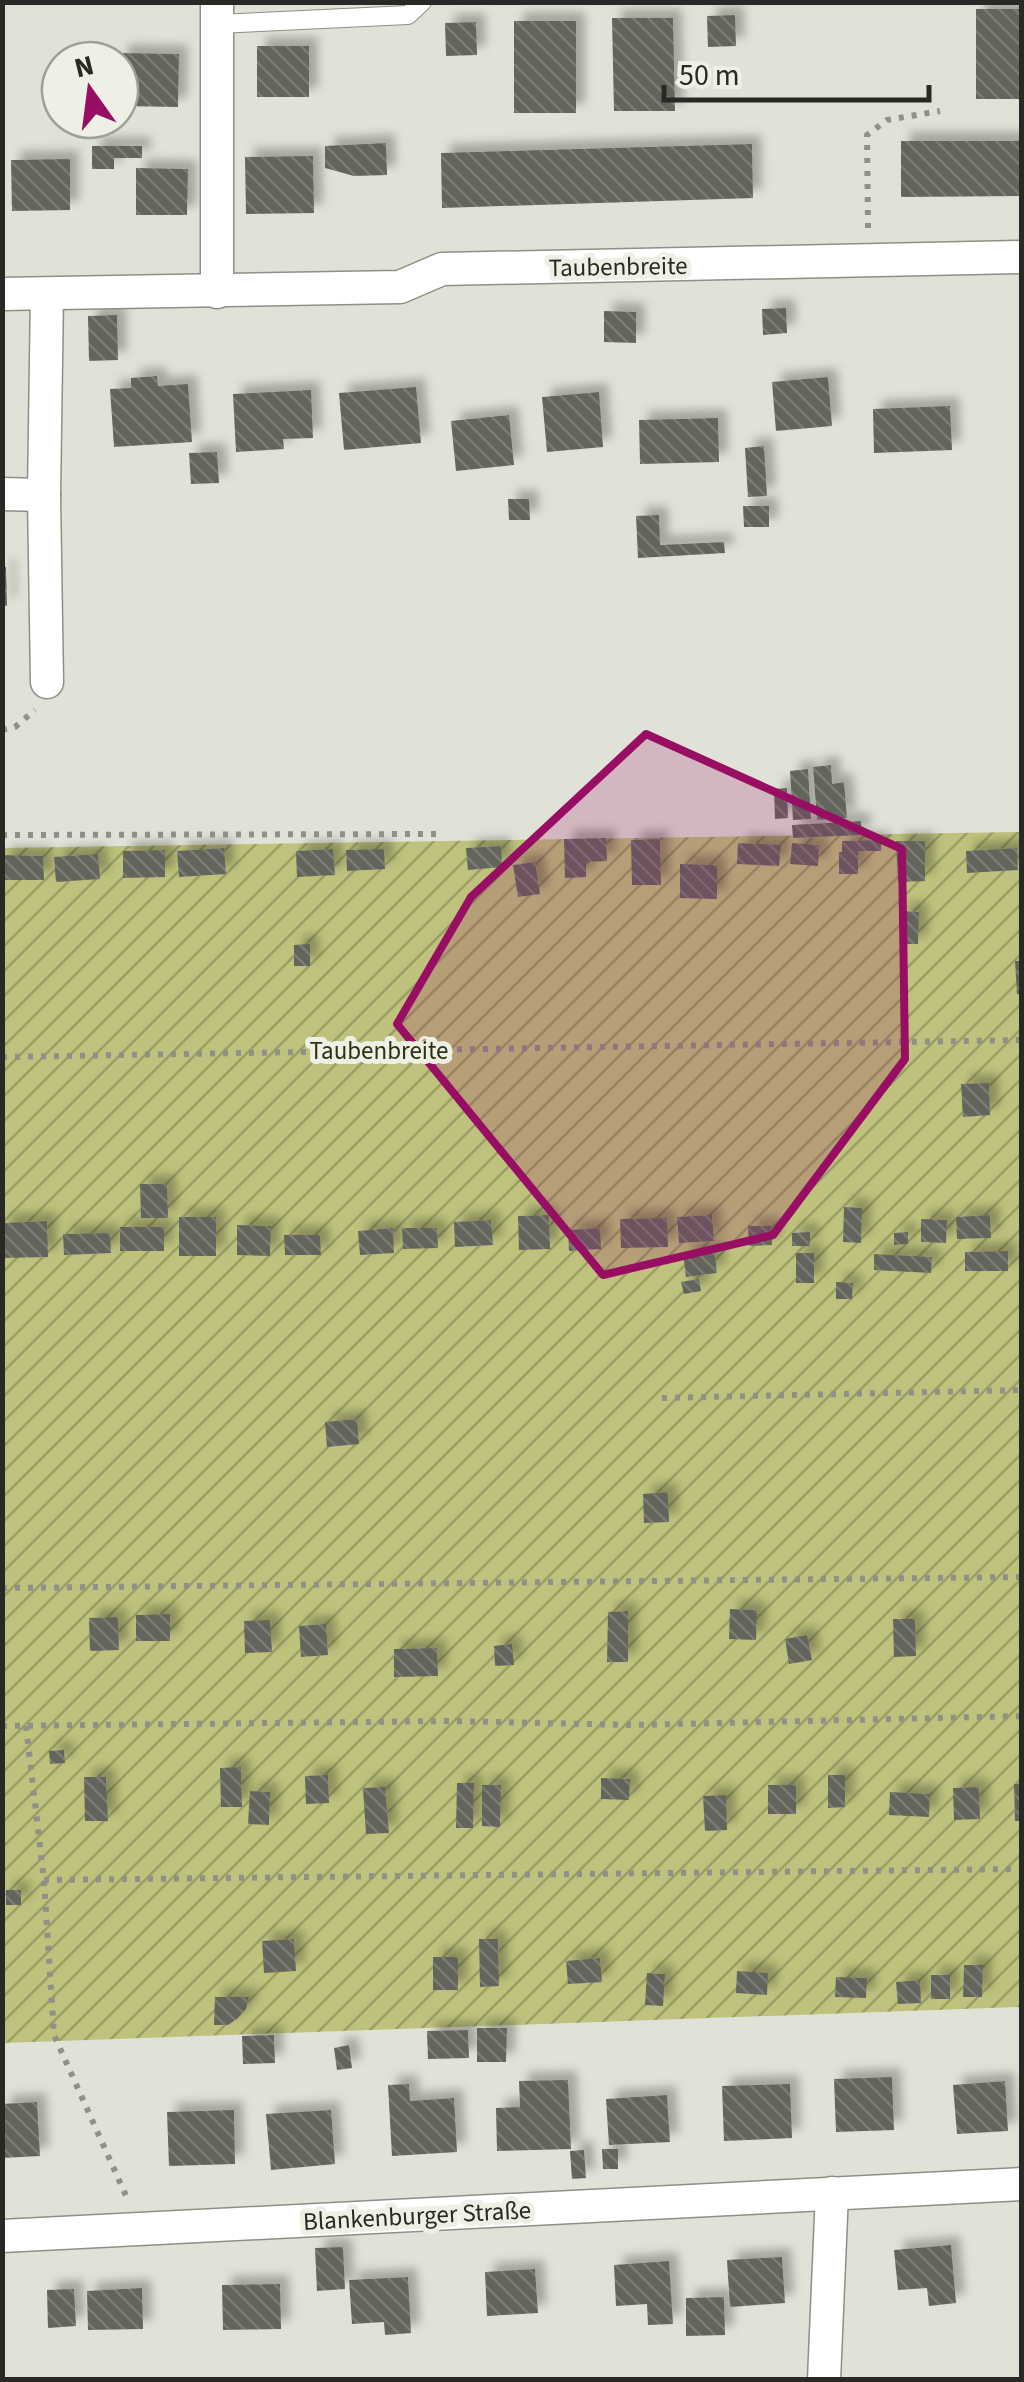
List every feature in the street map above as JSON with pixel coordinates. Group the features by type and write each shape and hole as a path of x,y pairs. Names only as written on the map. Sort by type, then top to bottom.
{"street":[{"path":"217,13 217,292"},
{"name":"Taubenbreite","path":"2,294 400,287 442,270 1022,257"},
{"path":"48,294 44,495 48,682"},
{"path":"2,494 44,495"},
{"name":"Blankenburger Straße","path":"2,2236 1022,2184"},
{"path":"824,2380 832,2194"}],"lane":[{"path":"217,13 408,15 422,2"}],"path":[{"path":"869,260 867,135 887,120 940,111"},
{"path":"2,835 440,834"},
{"path":"2,1057 1022,1040"},
{"path":"662,1398 1022,1390"},
{"path":"2,1588 1022,1577"},
{"path":"2,1726 450,1720 632,1724 1022,1716"},
{"path":"26,1726 44,1880 54,2035 140,2229"},
{"path":"44,1880 1022,1870"}],"highlighted area":[{"path":"646,734 902,849 905,1059 773,1235 603,1275 397,1024 471,897"}],"green space":[{"path":"1021,832 1021,2007 3,2043 2,848"}],"building":[{"path":"976,9 1022,9 1022,99 976,99"},
{"path":"735,15 736,46 708,47 707,16"},
{"path":"612,18 673,18 675,111 614,111"},
{"path":"514,21 576,21 576,113 514,113"},
{"path":"476,22 477,55 446,56 445,23"},
{"path":"257,46 309,46 309,97 257,97"},
{"path":"140,53 179,54 178,107 140,106"},
{"path":"901,141 1022,141 1022,196 901,197"},
{"path":"386,143 387,175 354,176 325,168 325,146"},
{"path":"752,144 753,198 442,208 441,153"},
{"path":"92,146 142,146 142,158 114,158 114,169 92,169"},
{"path":"313,156 314,213 246,214 245,157"},
{"path":"70,159 70,210 12,211 11,160"},
{"path":"136,168 188,169 187,215 136,215"},
{"path":"786,308 787,333 763,335 762,309"},
{"path":"604,311 636,312 636,343 604,342"},
{"path":"117,315 118,360 89,361 88,316"},
{"path":"157,376 158,386 188,384 192,442 114,447 110,389 131,388 131,378"},
{"path":"828,377 832,426 776,431 772,382"},
{"path":"416,387 421,443 344,450 339,393"},
{"path":"311,390 313,438 283,439 284,449 236,452 233,394"},
{"path":"599,392 603,447 547,452 542,397"},
{"path":"950,406 952,450 874,453 873,409"},
{"path":"509,415 514,465 456,471 451,421"},
{"path":"718,418 719,462 640,464 639,420"},
{"path":"764,446 767,496 748,497 745,448"},
{"path":"217,452 219,483 191,484 189,453"},
{"path":"508,499 529,499 530,520 509,520"},
{"path":"743,506 769,506 769,527 744,527"},
{"path":"659,515 660,545 724,542 725,553 638,558 636,516"},
{"path":"2,567 6,567 7,606 2,606"},
{"path":"831,765 832,784 844,782 847,818 817,820 813,767"},
{"path":"808,769 811,819 793,820 790,771"},
{"path":"787,788 788,818 775,819 774,789"},
{"path":"861,821 862,835 793,838 792,825"},
{"path":"606,838 607,861 586,862 586,877 565,878 564,839"},
{"path":"660,839 661,885 632,885 631,840"},
{"path":"881,840 881,851 858,851 858,874 839,874 842,841"},
{"path":"896,841 925,841 925,881 898,882"},
{"path":"738,843 781,845 779,866 737,864"},
{"path":"792,843 819,845 818,866 790,864"},
{"path":"501,846 502,867 468,870 466,848"},
{"path":"224,848 226,874 179,877 177,851"},
{"path":"1017,848 1018,870 967,873 966,851"},
{"path":"333,849 335,875 297,877 296,851"},
{"path":"384,849 385,869 347,871 346,850"},
{"path":"165,850 165,877 123,878 123,851"},
{"path":"98,854 100,879 56,882 54,857"},
{"path":"2,855 43,856 44,880 2,880"},
{"path":"535,862 540,894 518,897 513,865"},
{"path":"680,864 717,865 717,899 680,898"},
{"path":"901,911 919,912 918,944 900,944"},
{"path":"310,944 310,966 294,966 294,945"},
{"path":"1015,961 1022,961 1022,994 1017,994"},
{"path":"989,1083 990,1115 963,1117 961,1084"},
{"path":"140,1184 167,1184 168,1218 141,1218"},
{"path":"844,1207 862,1208 861,1243 843,1242"},
{"path":"549,1215 550,1249 519,1250 518,1216"},
{"path":"712,1215 714,1241 679,1243 677,1217"},
{"path":"990,1215 991,1238 957,1239 956,1217"},
{"path":"179,1217 216,1217 216,1256 179,1256"},
{"path":"667,1218 668,1247 621,1248 620,1219"},
{"path":"921,1219 947,1220 946,1243 921,1242"},
{"path":"491,1220 493,1245 455,1247 454,1222"},
{"path":"47,1221 48,1257 2,1258 2,1223"},
{"path":"237,1225 271,1226 270,1256 237,1255"},
{"path":"748,1226 771,1226 772,1245 749,1246"},
{"path":"120,1227 164,1227 164,1251 120,1251"},
{"path":"393,1228 394,1253 360,1255 358,1231"},
{"path":"402,1228 437,1228 438,1248 403,1249"},
{"path":"600,1228 601,1249 569,1251 568,1230"},
{"path":"810,1232 810,1246 792,1246 792,1233"},
{"path":"908,1232 908,1244 894,1245 894,1233"},
{"path":"110,1233 111,1253 64,1255 63,1234"},
{"path":"284,1235 320,1235 321,1255 285,1255"},
{"path":"714,1248 717,1273 686,1277 683,1252"},
{"path":"1008,1251 1008,1271 965,1271 965,1252"},
{"path":"796,1253 814,1253 814,1283 796,1283"},
{"path":"874,1254 932,1257 931,1273 874,1270"},
{"path":"699,1279 701,1291 684,1294 681,1282"},
{"path":"836,1282 853,1283 852,1299 836,1299"},
{"path":"357,1419 359,1444 327,1447 325,1422"},
{"path":"668,1492 669,1522 644,1523 643,1494"},
{"path":"730,1609 757,1610 756,1640 729,1639"},
{"path":"628,1611 628,1662 607,1662 608,1612"},
{"path":"170,1614 170,1641 136,1641 136,1615"},
{"path":"118,1617 119,1650 90,1651 89,1618"},
{"path":"893,1619 915,1619 916,1656 894,1657"},
{"path":"270,1620 272,1652 245,1653 244,1621"},
{"path":"326,1624 328,1655 301,1657 299,1626"},
{"path":"807,1635 812,1660 789,1664 785,1639"},
{"path":"512,1644 514,1665 495,1666 494,1646"},
{"path":"437,1648 438,1676 394,1677 394,1649"},
{"path":"64,1750 65,1763 50,1764 49,1751"},
{"path":"241,1767 242,1807 221,1807 220,1768"},
{"path":"328,1775 329,1803 306,1804 305,1776"},
{"path":"828,1775 845,1775 845,1807 828,1808"},
{"path":"84,1777 106,1777 108,1821 85,1821"},
{"path":"601,1778 630,1779 629,1800 601,1799"},
{"path":"457,1783 474,1783 473,1828 456,1828"},
{"path":"1014,1784 1022,1784 1022,1821 1015,1821"},
{"path":"482,1785 501,1785 500,1827 482,1826"},
{"path":"768,1785 796,1785 796,1814 768,1814"},
{"path":"385,1787 389,1833 366,1834 363,1788"},
{"path":"979,1787 980,1819 954,1820 953,1788"},
{"path":"250,1791 270,1792 269,1825 248,1824"},
{"path":"890,1792 930,1794 929,1817 889,1815"},
{"path":"726,1795 727,1830 705,1831 703,1796"},
{"path":"6,1890 21,1890 21,1905 6,1905"},
{"path":"294,1939 296,1971 264,1973 262,1941"},
{"path":"479,1939 498,1939 499,1986 480,1987"},
{"path":"433,1957 458,1957 458,1990 433,1990"},
{"path":"600,1958 602,1982 568,1984 566,1961"},
{"path":"964,1965 983,1965 982,1997 963,1997"},
{"path":"737,1971 768,1973 767,1995 736,1993"},
{"path":"647,1973 665,1974 663,2006 645,2005"},
{"path":"931,1975 950,1975 950,1999 931,1999"},
{"path":"836,1977 867,1978 866,1998 835,1997"},
{"path":"920,1980 921,2003 898,2004 896,1982"},
{"path":"215,1997 249,1997 246,2009 237,2019 228,2025 214,2025"},
{"path":"477,2028 507,2028 506,2062 477,2062"},
{"path":"468,2030 469,2058 428,2059 427,2031"},
{"path":"274,2035 275,2063 243,2064 242,2036"},
{"path":"349,2045 352,2068 337,2070 334,2048"},
{"path":"892,2077 894,2130 836,2132 834,2079"},
{"path":"568,2080 571,2149 497,2151 496,2108 520,2107 519,2081"},
{"path":"1005,2081 1008,2131 957,2134 953,2085"},
{"path":"409,2084 410,2101 454,2098 457,2152 392,2156 388,2085"},
{"path":"790,2084 792,2138 724,2141 722,2086"},
{"path":"667,2095 670,2142 609,2145 606,2099"},
{"path":"37,2102 40,2156 2,2158 2,2104"},
{"path":"234,2110 235,2164 169,2166 167,2112"},
{"path":"331,2110 335,2164 271,2170 266,2114"},
{"path":"602,2149 618,2149 618,2169 603,2169"},
{"path":"584,2150 586,2178 572,2179 570,2151"},
{"path":"951,2245 956,2303 929,2306 927,2288 898,2290 894,2250"},
{"path":"343,2247 345,2289 317,2291 315,2248"},
{"path":"782,2257 785,2303 730,2307 727,2260"},
{"path":"669,2261 673,2324 648,2325 647,2304 616,2306 614,2265"},
{"path":"535,2269 538,2313 487,2316 485,2272"},
{"path":"408,2277 411,2333 385,2335 384,2322 352,2324 349,2280"},
{"path":"280,2284 281,2329 223,2330 222,2285"},
{"path":"142,2288 143,2329 88,2330 87,2291"},
{"path":"74,2289 76,2326 48,2328 47,2290"},
{"path":"724,2297 725,2335 686,2336 686,2298"}]}
